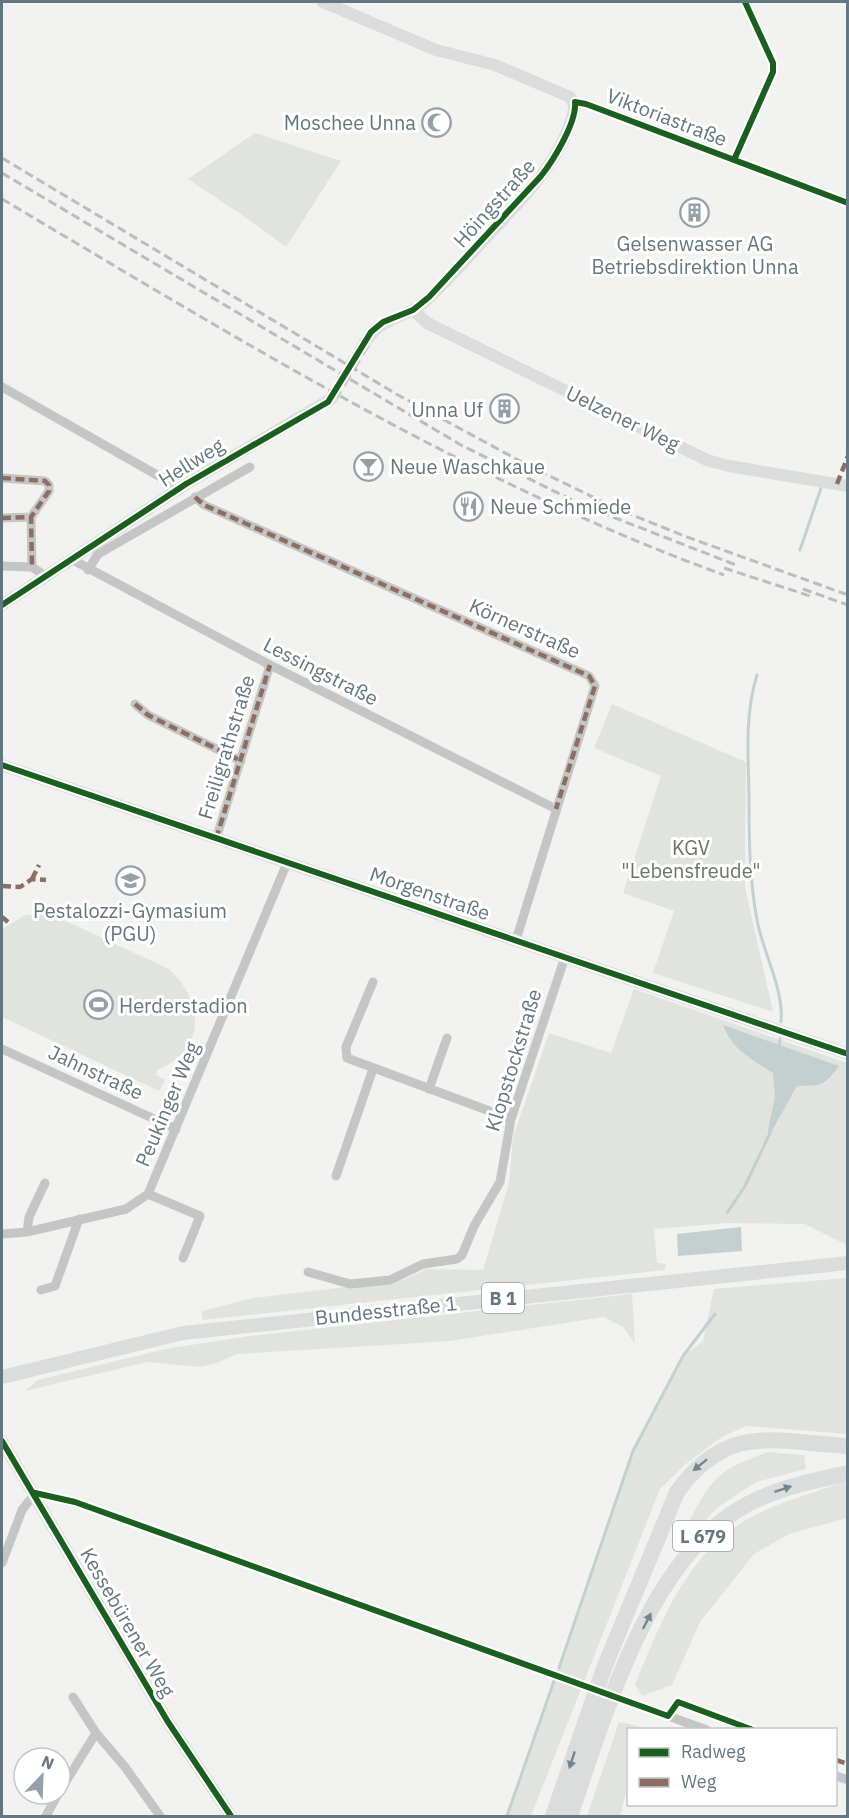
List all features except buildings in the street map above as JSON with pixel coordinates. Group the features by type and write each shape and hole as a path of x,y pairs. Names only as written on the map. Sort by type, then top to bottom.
{"highway":[{"name":"L 679","path":"553,1816 604,1668 676,1491 689,1475 725,1448 752,1440 848,1446"},
{"name":"L 679","path":"570,1816 621,1673 673,1574 702,1538 737,1510 760,1498 782,1489 848,1473"}],"main road":[{"name":"Bundesstraße 1","path":"3,1379 183,1333 848,1263"}],"street":[{"name":"Viktoriastraße","path":"323,2 436,50 495,65 570,97 575,102 586,104 848,203"},
{"name":"Höingstraße","path":"413,310 447,279 548,167 566,133 574,113 575,102"},
{"path":"366,341 383,322 413,310"},
{"name":"Uelzener Weg","path":"413,310 427,322 707,460 729,466 848,486"},
{"path":"2,387 164,479 175,492"},
{"name":"Hellweg","path":"2,605 175,492 331,399"},
{"name":"Hellweg","path":"88,570 98,554 250,467"},
{"path":"2,478 45,481 50,485 31,517 32,567"},
{"name":"Körnerstraße","path":"195,497 204,505 300,549 589,676 595,686 516,940"},
{"path":"2,518 31,517"},
{"name":"Lessingstraße","path":"72,560 270,665 556,809"},
{"path":"2,566 32,567 47,577"},
{"name":"Freiligrathstraße","path":"216,838 270,665"},
{"path":"135,704 148,715 241,761"},
{"name":"Morgenstraße","path":"2,765 848,1054"},
{"name":"Peukinger Weg","path":"2,1234 27,1232 126,1209 148,1194 287,863"},
{"name":"Klopstockstraße","path":"308,1272 350,1284 390,1280 423,1264 457,1259 466,1248 474,1226 500,1182 511,1119 565,957"},
{"path":"373,982 345,1053 351,1061 511,1119"},
{"path":"429,1089 447,1038"},
{"name":"Jahnstraße","path":"2,1048 176,1129"},
{"path":"336,1176 373,1069"},
{"path":"27,1232 29,1217 45,1183"},
{"name":"Peukinger Weg","path":"148,1194 200,1215 183,1258"},
{"path":"41,1290 55,1286 79,1220"},
{"name":"Kessebürener Weg","path":"2,1441 35,1493 157,1705 231,1816"},
{"path":"2,1563 22,1510 35,1493"},
{"path":"73,1697 96,1733 125,1767 160,1816"},
{"path":"668,1716 701,1728"},
{"path":"72,1772 96,1733"}],"green space":[{"path":"255,133 341,161 286,247 188,179"},
{"name":"KGV \"Lebensfreude\"","path":"612,704 746,762 745,887 773,1012 653,973 674,911 623,893 661,776 594,748"},
{"name":"Herderstadion","path":"42,914 57,917 169,969 181,982 194,1010 195,1024 192,1038 185,1050 173,1061 157,1070 156,1075 165,1080 159,1091 2,1017 2,929 26,915"},
{"path":"634,989 847,1063 847,1245 805,1224 727,1223 654,1229 657,1263 666,1264 665,1270 202,1320 202,1311 253,1298 403,1280 426,1269 483,1270 509,1183 513,1137 549,1033 611,1053"},
{"path":"847,1278 847,1434 746,1426 722,1437 687,1463 660,1489 531,1816 508,1816 633,1451 683,1356 703,1341 714,1289"},
{"path":"632,1294 635,1344 623,1327 603,1317 450,1341 237,1354 217,1363 200,1367 147,1362 25,1391 38,1380 165,1349 249,1336"},
{"path":"768,1452 804,1455 806,1469 756,1482 717,1508 693,1534 686,1528 702,1498 716,1479 736,1465"},
{"path":"847,1480 847,1518 789,1534 754,1554 700,1622 672,1685 642,1696 635,1684 667,1612 694,1567 711,1548 730,1530 753,1516 776,1505"},
{"path":"619,1722 638,1726 638,1728 627,1728 627,1790 620,1816 587,1816"}],"shaded area":[{"path":"723,1025 839,1066 821,1084 797,1086 769,1136 768,1130 775,1097 773,1073 737,1047"},
{"path":"741,1227 742,1251 678,1256 677,1234"}],"waterway":[{"path":"800,550 821,488"},
{"path":"757,675 753,689 748,734 751,876 758,925 780,998 781,1022"},
{"path":"779,1048 780,1039"},
{"path":"727,1213 745,1186 770,1133"},
{"path":"559,1668 633,1451 683,1356 715,1314"},
{"path":"507,1816 554,1681"}],"tunnel":[{"path":"331,399 366,341"}],"railway":[{"path":"2,158 398,395 533,468 622,511 848,595"},
{"path":"2,173 461,445 582,505 736,565"},
{"path":"2,199 265,354 444,452 629,538 724,575"},
{"path":"724,568 810,596"},
{"path":"803,589 848,605"}],"marked path":[{"path":"837,484 848,456"},
{"path":"2,478 45,481 49,485 49,491 31,517"},
{"path":"195,497 204,505 589,676 595,686 556,809"},
{"path":"2,518 31,517 32,567"},
{"path":"216,839 270,665"},
{"path":"135,704 148,715 241,761"},
{"path":"32,879 39,865"},
{"path":"2,886 20,887 32,879 46,880"},
{"path":"2,917 8,922"},
{"path":"837,1760 848,1764"}],"cycle path":[{"path":"734,160 773,72 773,63 745,2"},
{"path":"2,605 186,484 328,402 371,332 383,322 413,310 429,297 541,176 558,151 568,130 575,110 575,102 586,104 848,203"},
{"path":"2,765 848,1054"},
{"path":"2,1441 168,1722 231,1816"},
{"path":"35,1493 75,1502 668,1716 678,1702 748,1728"}],"place":[{"name":"Moschee Unna","path":"437,122"},
{"name":"Gelsenwasser AG Betriebsdirektion Unna","path":"695,212"},
{"name":"Unna Uf","path":"504,409"},
{"name":"Neue Waschkaue","path":"369,466"},
{"name":"Neue Schmiede","path":"469,506"},
{"name":"Pestalozzi-Gymasium (PGU)","path":"130,880"},
{"name":"Herderstadion","path":"98,1005"}]}
